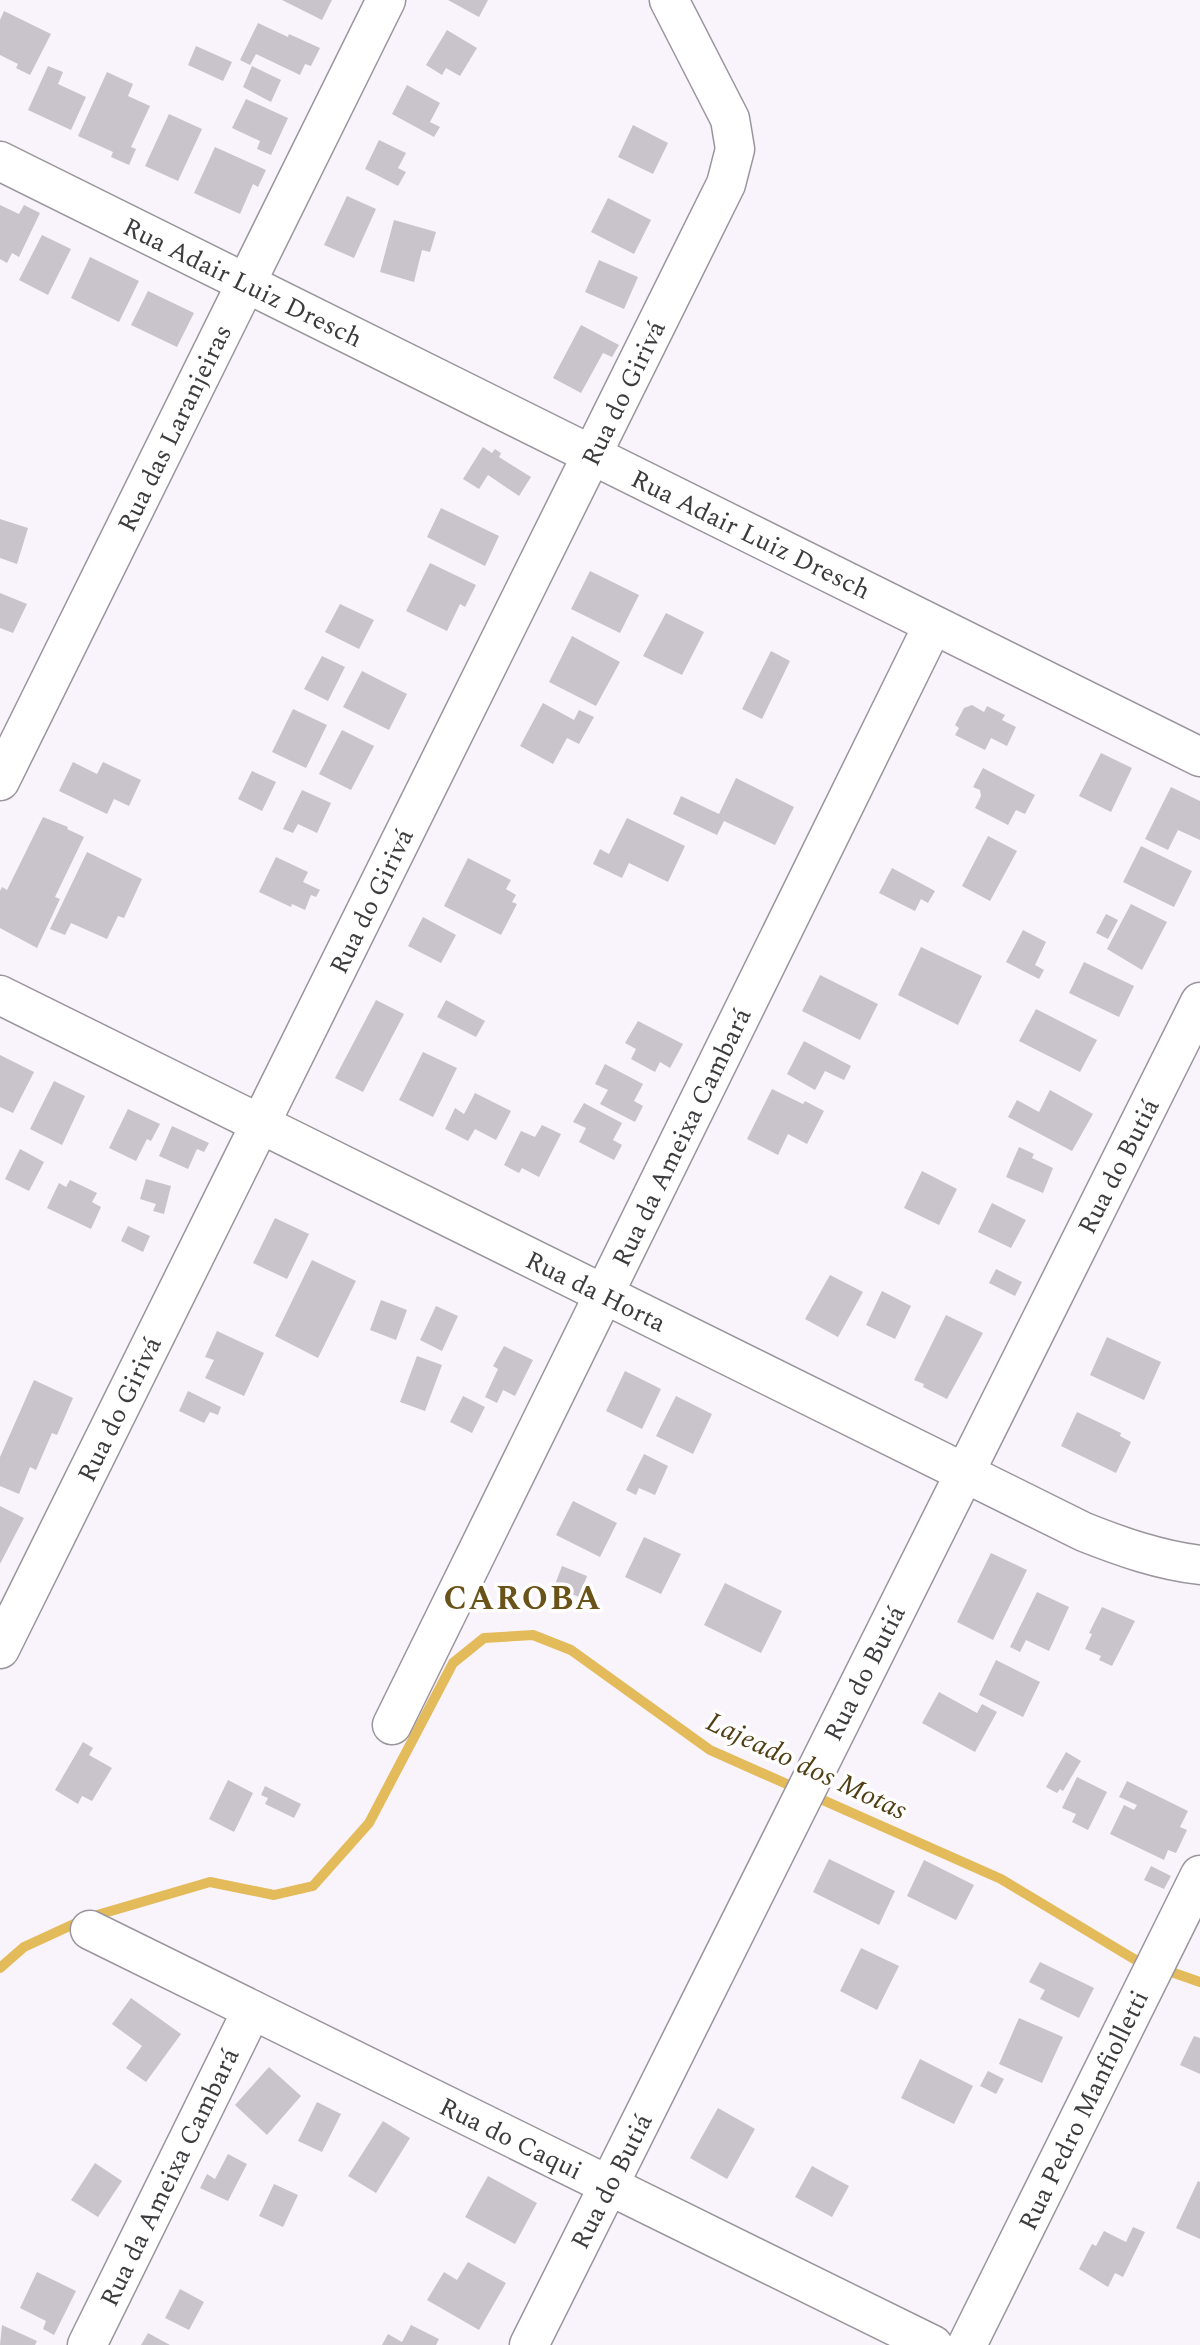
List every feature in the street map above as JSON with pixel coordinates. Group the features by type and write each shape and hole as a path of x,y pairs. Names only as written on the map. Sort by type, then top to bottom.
{"street":[{"name":"Rua das Laranjeiras","path":"0,782 386,0"},
{"name":"Rua do Girivá","path":"0,1649 726,184 735,149 730,119 669,0"},
{"name":"Rua Adair Luiz Dresch","path":"0,161 1200,757"},
{"name":"Rua da Ameixa Cambará","path":"391,1726 933,625"},
{"name":"Rua da Horta","path":"0,995 1084,1532 1124,1548 1173,1562 1200,1565"},
{"name":"Rua do Butiá","path":"529,2345 1200,1002"},
{"name":"Rua Pedro Manfiolletti","path":"967,2345 1200,1875"},
{"name":"Rua do Caqui","path":"90,1930 933,2345"},
{"name":"Rua da Ameixa Cambará","path":"87,2345 251,2010"}],"building":[{"path":"282,0 332,0 322,20"},
{"path":"448,0 488,0 479,17"},
{"path":"4,11 51,34 30,75 16,68 18,64 0,55 0,20"},
{"path":"258,23 320,48 311,66 305,64 300,75 256,54 250,65 240,60"},
{"path":"447,30 477,48 460,76 446,68 442,75 426,65"},
{"path":"196,46 232,62 223,81 188,65"},
{"path":"48,66 63,72 58,84 86,97 71,130 28,110"},
{"path":"252,66 281,80 271,102 243,87"},
{"path":"107,72 133,84 128,96 150,106 131,147 136,149 129,165 111,157 113,152 78,136"},
{"path":"407,85 440,103 430,122 440,127 434,137 392,114"},
{"path":"246,99 288,118 271,155 257,149 260,141 232,128"},
{"path":"169,114 202,129 178,181 145,166"},
{"path":"633,125 668,143 653,174 618,157"},
{"path":"379,140 406,153 398,168 406,172 398,186 365,169"},
{"path":"215,147 266,170 258,187 253,184 240,214 194,193"},
{"path":"347,196 376,209 354,258 324,245"},
{"path":"608,198 651,220 634,254 591,232"},
{"path":"0,205 19,214 24,205 40,213 19,257 12,253 7,263 0,259"},
{"path":"394,220 436,232 430,252 422,250 414,282 380,272"},
{"path":"42,235 71,249 48,295 19,280"},
{"path":"90,257 139,281 119,322 71,298"},
{"path":"599,260 638,277 624,309 585,292"},
{"path":"148,291 194,313 177,347 131,325"},
{"path":"581,325 619,345 612,357 603,353 581,393 553,378"},
{"path":"483,447 492,453 495,449 501,453 499,457 531,477 519,496 488,475 479,489 463,479"},
{"path":"441,508 499,536 485,566 427,537"},
{"path":"0,519 28,528 17,564 0,558"},
{"path":"430,563 476,585 465,607 460,604 447,631 406,611"},
{"path":"590,571 639,595 620,633 571,609"},
{"path":"0,593 27,604 13,633 0,628"},
{"path":"340,604 374,620 359,649 325,632"},
{"path":"666,613 704,632 682,675 643,656"},
{"path":"572,636 620,662 596,706 549,682"},
{"path":"771,651 790,661 762,719 742,709"},
{"path":"322,656 345,667 328,701 304,689"},
{"path":"362,671 407,694 389,730 343,707"},
{"path":"543,703 574,720 579,710 594,717 579,744 567,738 553,764 520,746"},
{"path":"972,705 984,712 987,706 1005,715 1002,720 1016,727 1007,746 991,738 985,750 955,735 959,728 955,725 964,708"},
{"path":"293,709 327,725 306,768 272,752"},
{"path":"342,730 374,746 351,790 319,774"},
{"path":"1101,753 1132,768 1111,812 1079,796"},
{"path":"73,762 97,774 103,762 141,780 129,806 114,799 107,814 59,791"},
{"path":"983,768 1035,795 1025,814 1016,810 1008,825 975,808 981,796 980,790 973,787"},
{"path":"252,771 276,782 262,811 238,799"},
{"path":"736,778 794,807 775,845 724,821 717,835 673,814 681,796 719,814"},
{"path":"1171,787 1200,801 1200,840 1178,830 1168,850 1145,839"},
{"path":"302,790 331,803 317,833 298,824 293,833 283,829"},
{"path":"43,817 84,837 55,897 60,899 37,948 0,928 0,891 2,887 7,890"},
{"path":"627,818 685,846 668,882 629,863 622,878 593,864 600,849 609,854"},
{"path":"988,836 1017,851 990,901 962,886"},
{"path":"1141,846 1192,871 1174,907 1123,882"},
{"path":"87,852 142,879 124,918 118,916 107,939 71,923 65,935 50,929"},
{"path":"276,857 308,872 303,882 320,890 316,897 311,895 305,910 292,904 291,907 259,892"},
{"path":"468,858 511,880 506,889 516,895 512,902 517,904 501,935 444,906"},
{"path":"892,868 935,891 928,903 921,899 915,911 879,893"},
{"path":"1131,904 1167,922 1142,970 1107,949"},
{"path":"1106,914 1118,920 1108,939 1096,933"},
{"path":"423,917 456,935 441,963 408,946"},
{"path":"1023,930 1046,942 1035,965 1044,970 1039,979 1006,962"},
{"path":"921,947 982,976 958,1025 898,995"},
{"path":"1084,962 1134,986 1119,1017 1069,993"},
{"path":"820,975 878,1004 860,1040 802,1011"},
{"path":"376,1000 404,1014 363,1092 335,1078"},
{"path":"446,1000 485,1021 476,1037 437,1017"},
{"path":"1036,1009 1097,1040 1080,1072 1019,1041"},
{"path":"638,1021 683,1044 670,1068 660,1062 655,1072 631,1059 636,1049 625,1043"},
{"path":"804,1041 851,1066 844,1080 825,1071 815,1090 787,1074"},
{"path":"423,1052 457,1068 433,1117 399,1100"},
{"path":"0,1055 34,1072 13,1113 0,1107"},
{"path":"605,1064 643,1084 634,1101 643,1106 635,1122 600,1104 608,1090 595,1084"},
{"path":"54,1081 85,1096 62,1145 30,1129"},
{"path":"772,1089 824,1111 807,1144 788,1134 778,1155 747,1139"},
{"path":"1050,1090 1093,1114 1072,1151 1008,1117 1017,1100 1039,1112"},
{"path":"475,1093 511,1111 496,1140 475,1129 468,1141 445,1129 455,1108 464,1114"},
{"path":"584,1103 622,1123 613,1140 622,1145 614,1160 579,1142 586,1128 573,1122"},
{"path":"128,1109 160,1124 151,1141 147,1139 136,1161 109,1148"},
{"path":"542,1125 561,1134 539,1177 522,1168 519,1173 504,1165 521,1131 535,1137"},
{"path":"172,1126 209,1143 204,1152 197,1149 188,1169 159,1156"},
{"path":"1019,1147 1034,1154 1032,1158 1053,1168 1043,1193 1006,1177"},
{"path":"20,1149 44,1162 29,1191 5,1179"},
{"path":"922,1171 957,1189 939,1225 904,1208"},
{"path":"146,1179 171,1186 164,1214 153,1211 156,1204 140,1199"},
{"path":"70,1180 97,1193 92,1202 101,1207 91,1229 47,1208 59,1183 66,1187"},
{"path":"992,1203 1026,1220 1011,1248 978,1232"},
{"path":"275,1218 309,1234 287,1279 253,1263"},
{"path":"128,1226 150,1236 143,1252 121,1241"},
{"path":"312,1260 356,1281 318,1358 275,1336"},
{"path":"996,1269 1022,1282 1015,1296 989,1283"},
{"path":"830,1275 863,1292 838,1337 805,1319"},
{"path":"882,1291 911,1306 895,1339 866,1325"},
{"path":"381,1300 407,1310 396,1340 370,1330"},
{"path":"436,1306 458,1316 442,1351 420,1340"},
{"path":"946,1315 983,1333 947,1399 914,1380"},
{"path":"217,1331 264,1353 244,1396 205,1378 214,1360 205,1357"},
{"path":"1107,1337 1161,1362 1144,1400 1090,1375"},
{"path":"504,1346 533,1360 515,1396 503,1390 497,1403 485,1397 498,1369 493,1366"},
{"path":"417,1356 442,1365 425,1411 400,1402"},
{"path":"625,1371 661,1389 642,1429 606,1411"},
{"path":"34,1380 73,1398 57,1435 52,1433 36,1470 30,1467 19,1494 0,1486 0,1457"},
{"path":"188,1391 221,1407 218,1415 210,1412 204,1423 179,1411"},
{"path":"463,1396 485,1407 472,1433 450,1422"},
{"path":"676,1396 712,1414 693,1454 656,1436"},
{"path":"1077,1412 1121,1433 1120,1436 1131,1442 1116,1473 1061,1446"},
{"path":"644,1454 668,1466 655,1495 639,1488 636,1495 626,1490"},
{"path":"573,1501 617,1523 600,1557 556,1535"},
{"path":"0,1506 24,1518 0,1564"},
{"path":"644,1537 681,1554 661,1594 625,1577"},
{"path":"991,1553 1027,1570 993,1640 957,1622"},
{"path":"562,1566 587,1576 579,1597 554,1587"},
{"path":"725,1583 782,1611 761,1653 704,1625"},
{"path":"1037,1592 1069,1607 1049,1651 1026,1640 1020,1652 1010,1647"},
{"path":"1102,1607 1135,1621 1112,1666 1099,1660 1101,1656 1085,1649 1092,1634 1089,1633"},
{"path":"996,1660 1040,1682 1023,1717 979,1695"},
{"path":"939,1692 977,1713 982,1704 997,1712 975,1752 922,1723"},
{"path":"83,1742 93,1748 89,1755 112,1768 92,1801 82,1796 78,1804 55,1790"},
{"path":"1066,1752 1081,1761 1063,1791 1060,1789 1057,1793 1046,1787"},
{"path":"1077,1777 1107,1792 1088,1830 1072,1822 1076,1814 1062,1808"},
{"path":"228,1780 253,1793 234,1832 209,1819"},
{"path":"1127,1781 1188,1811 1180,1827 1187,1830 1176,1853 1168,1850 1164,1860 1110,1834 1124,1805 1134,1810 1137,1805 1119,1797"},
{"path":"265,1786 301,1804 294,1818 265,1804 268,1798 261,1795"},
{"path":"829,1859 895,1891 879,1925 813,1892"},
{"path":"924,1860 974,1885 956,1920 907,1896"},
{"path":"1151,1866 1171,1876 1164,1889 1144,1880"},
{"path":"861,1948 899,1966 877,2010 840,1991"},
{"path":"1040,1962 1094,1988 1079,2018 1040,1999 1045,1990 1029,1982"},
{"path":"131,1998 181,2034 146,2082 126,2068 142,2046 112,2024"},
{"path":"1019,2018 1063,2037 1042,2083 999,2064"},
{"path":"1194,2036 1200,2038 1200,2074 1180,2065"},
{"path":"920,2059 973,2086 954,2124 901,2098"},
{"path":"269,2067 301,2096 267,2135 235,2105"},
{"path":"988,2071 1004,2079 996,2094 980,2086"},
{"path":"317,2102 341,2114 322,2152 298,2141"},
{"path":"718,2108 755,2129 727,2179 690,2158"},
{"path":"383,2121 410,2138 376,2193 348,2176"},
{"path":"228,2154 247,2164 228,2201 200,2188 207,2174 215,2179"},
{"path":"95,2163 122,2181 98,2217 71,2200"},
{"path":"812,2166 849,2186 832,2217 795,2197"},
{"path":"488,2176 537,2203 515,2244 465,2217"},
{"path":"1198,2181 1200,2182 1200,2239 1176,2228"},
{"path":"274,2184 298,2195 283,2227 259,2216"},
{"path":"1133,2227 1145,2232 1123,2277 1115,2273 1108,2287 1079,2269 1092,2244 1096,2246 1104,2231 1126,2242"},
{"path":"468,2262 506,2283 479,2330 427,2300 444,2272 457,2280"},
{"path":"37,2272 76,2291 54,2335 43,2329 46,2321 20,2308"},
{"path":"180,2289 204,2302 189,2330 165,2318"},
{"path":"2,2325 37,2341 35,2345 0,2345"},
{"path":"411,2325 439,2339 436,2345 382,2345 388,2334 402,2342"},
{"path":"148,2333 170,2345 141,2345"}],"waterway":[{"name":"Lajeado dos Motas","path":"0,1968 24,1947 87,1918 210,1882 274,1895 313,1886 369,1823 453,1663 484,1638 533,1635 571,1650 710,1750 1001,1879 1134,1959 1200,1982"}],"district":[{"name":"CAROBA","path":"523,1597"}]}
